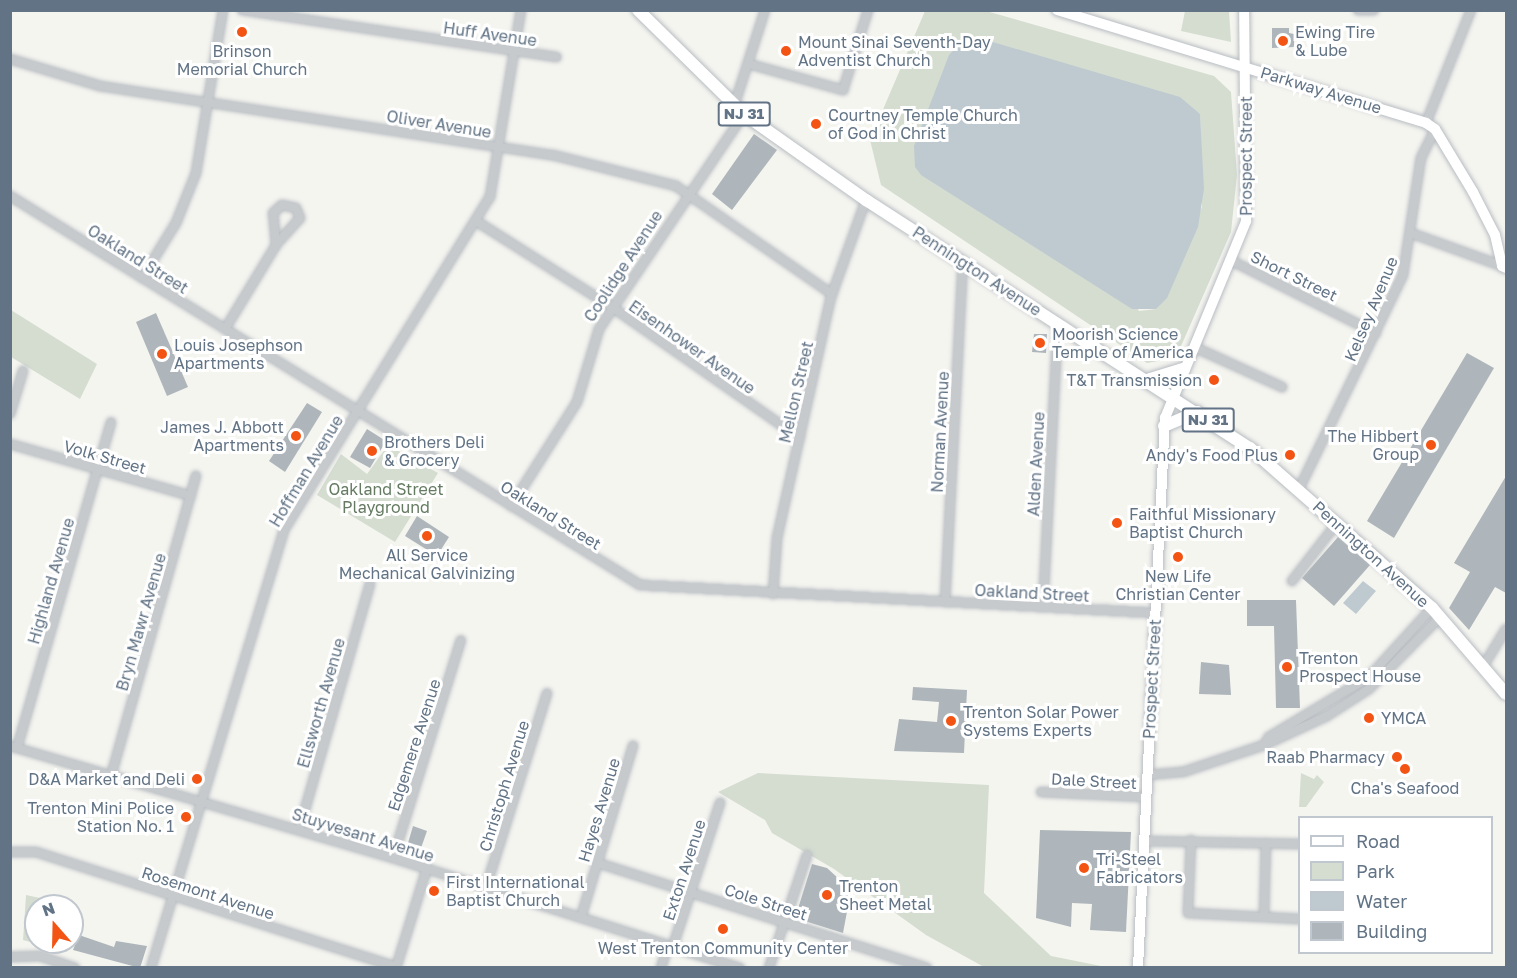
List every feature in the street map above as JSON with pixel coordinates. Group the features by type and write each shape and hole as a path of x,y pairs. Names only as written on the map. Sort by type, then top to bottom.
{"main road":[{"name":"Pennington Avenue","path":"638,10 739,110 866,200 1197,412 1299,489 1436,613 1484,665 1506,694"},
{"path":"1147,380 1184,369"},
{"path":"1164,426 1197,412"}],"street":[{"path":"142,278 187,200 208,102 223,10"},
{"name":"Huff Avenue","path":"242,10 557,57"},
{"name":"Hoffman Avenue","path":"151,968 284,530 490,197 521,10"},
{"name":"Coolidge Avenue","path":"511,506 577,402 596,335 612,307 739,110 749,64 765,10"},
{"path":"749,64 845,88 868,10"},
{"name":"Parkway Avenue","path":"1057,10 1431,126"},
{"name":"Prospect Street","path":"1138,968 1164,426 1171,395 1232,261 1248,197 1244,10"},
{"path":"1358,10 1374,10"},
{"name":"Kelsey Avenue","path":"1299,489 1403,275 1421,158 1471,10"},
{"name":"Oliver Avenue","path":"10,59 73,81 570,159 687,192 832,294"},
{"path":"1431,126 1495,236 1504,267"},
{"name":"Oakland Street","path":"10,196 640,585 1155,613"},
{"name":"Mellon Street","path":"773,594 777,538 832,294 866,200"},
{"path":"225,329 276,245 298,224 299,213 292,205 282,205 273,213 276,245"},
{"name":"Eisenhower Avenue","path":"476,221 612,307 800,438"},
{"path":"1411,233 1504,267"},
{"name":"Short Street","path":"1232,261 1376,333"},
{"name":"Norman Avenue","path":"945,602 963,262"},
{"name":"Alden Avenue","path":"1043,607 1058,322"},
{"path":"1194,347 1282,387"},
{"path":"11,409 23,371"},
{"name":"Highland Avenue","path":"14,747 111,422"},
{"name":"Volk Street","path":"10,444 191,496"},
{"name":"Bryn Mawr Avenue","path":"111,776 196,477"},
{"path":"1292,581 1337,523"},
{"name":"Ellsworth Avenue","path":"299,830 370,584"},
{"path":"1147,775 1183,772 1264,745 1269,737 1369,677 1436,613"},
{"path":"1484,665 1506,629"},
{"name":"Edgemere Avenue","path":"393,858 461,640"},
{"name":"Christoph Avenue","path":"486,887 547,693"},
{"name":"Hayes Avenue","path":"580,917 633,746"},
{"name":"Stuyvesant Avenue","path":"14,747 427,868 740,968"},
{"name":"Dale Street","path":"1041,792 1146,797"},
{"name":"Exton Avenue","path":"661,968 691,892 720,803"},
{"path":"1144,841 1191,840 1298,844"},
{"path":"1191,840 1188,913 1298,919"},
{"path":"1264,917 1266,843"},
{"name":"Rosemont Avenue","path":"10,852 36,852 396,967"},
{"path":"769,968 807,855"},
{"name":"Cole Street","path":"598,863 927,968"},
{"path":"396,967 427,868"},
{"path":"10,957 39,957 75,968"}],"green space":[{"path":"925,11 986,11 1214,76 1231,92 1237,175 1231,232 1178,353 1170,359 1147,363 881,185 870,140","holes":["979,38 1200,114 1202,207 1156,309 1139,311"]},
{"path":"1185,11 1229,11 1231,42 1181,31"},
{"path":"11,310 97,364 80,399 11,357"},
{"name":"Oakland Street Playground","path":"388,445 438,473 395,542 317,495 341,454 367,474"},
{"path":"758,773 989,785 984,893 1051,956 1106,967 984,967 926,935 834,869 772,833 765,820 718,792"},
{"path":"1301,773 1314,779 1317,775 1324,782 1306,807 1299,807"}],"water":[{"path":"979,38 1180,97 1200,114 1204,189 1198,227 1167,298 1156,309 1132,309 921,175 915,167 914,146 949,55 957,46"},
{"path":"1363,581 1376,591 1356,614 1343,603"}],"building":[{"name":"Ewing Tire & Lube","path":"1272,28 1289,28 1289,33 1294,34 1294,47 1272,48"},
{"path":"754,134 777,150 732,210 712,194"},
{"name":"Louis Josephson Apartments","path":"156,313 188,387 167,396 136,322"},
{"name":"Moorish Science Temple of America","path":"1034,334 1047,334 1046,353 1032,352"},
{"name":"The Hibbert Group","path":"1467,353 1494,368 1394,538 1367,521"},
{"name":"James J. Abbott Apartments","path":"307,403 322,412 285,472 269,461"},
{"path":"367,429 386,441 370,468 350,457"},
{"path":"1506,476 1506,593 1495,587 1469,630 1449,608 1470,572 1454,563"},
{"name":"All Service Mechanical Galvinizing","path":"417,516 449,537 437,556 405,536"},
{"path":"1338,537 1370,565 1334,606 1302,578"},
{"name":"Trenton Prospect House","path":"1247,600 1296,600 1300,708 1276,708 1274,626 1247,626"},
{"path":"1201,662 1229,665 1231,695 1199,694"},
{"name":"Trenton Solar Power Systems Experts","path":"913,687 967,690 964,753 894,751 899,719 937,722 939,702 912,700"},
{"path":"413,826 427,831 421,848 408,843"},
{"name":"Tri-Steel Fabricators","path":"1040,830 1131,832 1126,932 1090,930 1092,904 1072,903 1071,927 1036,918"},
{"name":"Trenton Sheet Metal","path":"812,864 827,868 851,890 843,933 795,918"},
{"path":"84,937 114,947 116,941 147,946 140,968 84,953"}],"place":[{"name":"Brinson Memorial Church","path":"242,32"},
{"name":"Ewing Tire & Lube","path":"1283,41"},
{"name":"Mount Sinai Seventh-Day Adventist Church","path":"786,51"},
{"name":"Courtney Temple Church of God in Christ","path":"816,124"},
{"name":"Moorish Science Temple of America","path":"1040,343"},
{"name":"Louis Josephson Apartments","path":"162,354"},
{"name":"T&T Transmission","path":"1214,380"},
{"name":"James J. Abbott Apartments","path":"296,436"},
{"name":"The Hibbert Group","path":"1431,445"},
{"name":"Brothers Deli & Grocery","path":"372,451"},
{"name":"Andy's Food Plus","path":"1290,455"},
{"name":"Faithful Missionary Baptist Church","path":"1117,523"},
{"name":"All Service Mechanical Galvinizing","path":"427,536"},
{"name":"New Life Christian Center","path":"1178,557"},
{"name":"Trenton Prospect House","path":"1287,667"},
{"name":"YMCA","path":"1369,718"},
{"name":"Trenton Solar Power Systems Experts","path":"951,721"},
{"name":"Raab Pharmacy","path":"1397,757"},
{"name":"Cha's Seafood","path":"1405,769"},
{"name":"D&A Market and Deli","path":"197,779"},
{"name":"Trenton Mini Police Station No. 1","path":"186,817"},
{"name":"Tri-Steel Fabricators","path":"1084,868"},
{"name":"First International Baptist Church","path":"434,891"},
{"name":"Trenton Sheet Metal","path":"827,895"},
{"name":"West Trenton Community Center","path":"723,929"}]}
